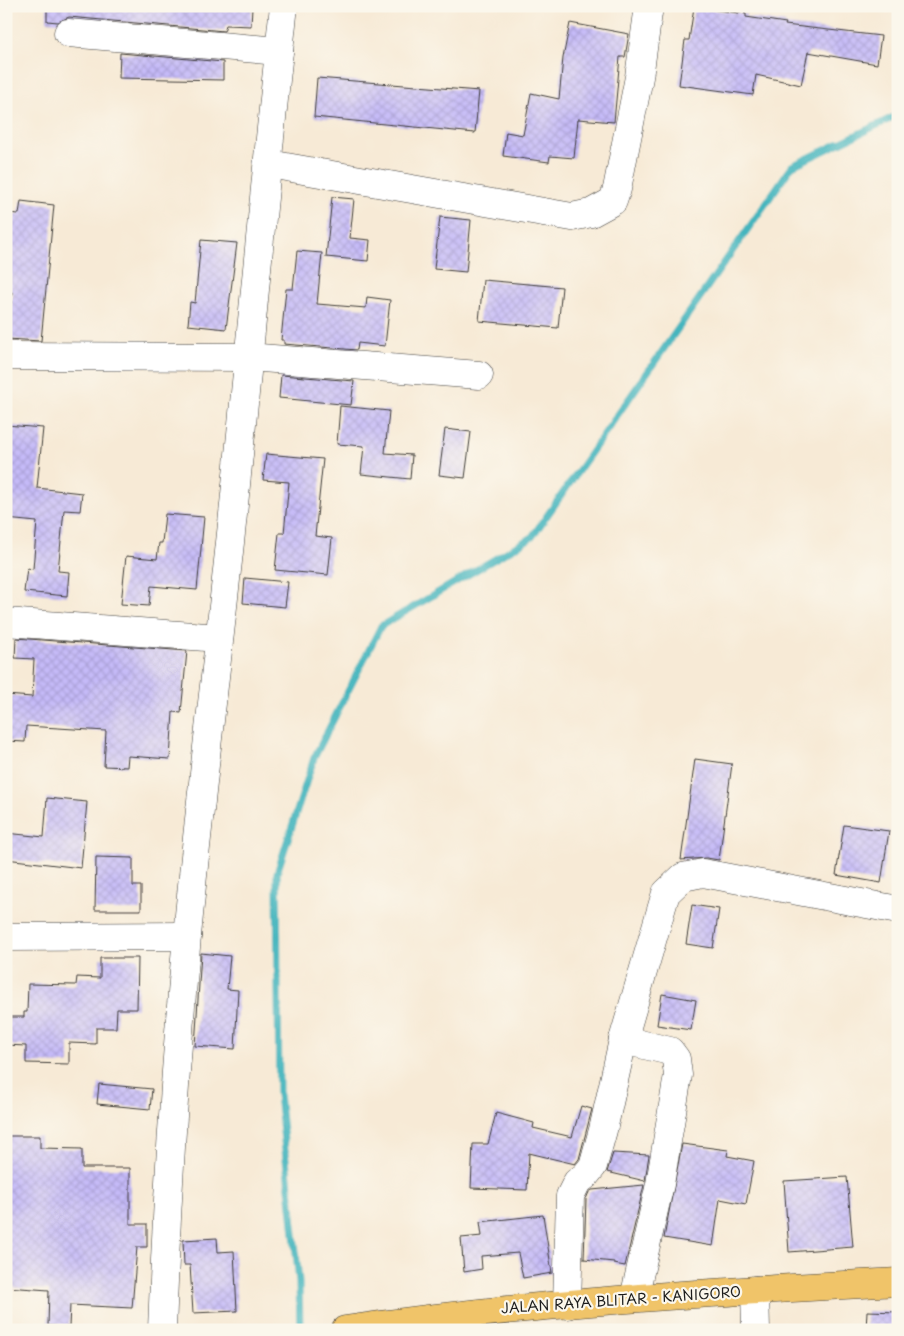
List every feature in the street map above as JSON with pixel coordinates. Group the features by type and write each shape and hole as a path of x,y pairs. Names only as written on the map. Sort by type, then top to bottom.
{"main road":[{"name":"JALAN RAYA BLITAR - KANIGORO","path":"345,1330 494,1310 634,1298 898,1282"}],"street":[{"path":"162,1330 168,1178 187,936 236,484 247,357 269,164 284,6"},
{"path":"269,164 572,217 590,214 613,201 617,189 639,78 648,6"},
{"path":"68,33 279,51"},
{"path":"6,356 247,357 479,375"},
{"path":"6,622 219,638"},
{"path":"567,1305 570,1196 577,1182 593,1166 603,1130 622,1040 666,893 683,877 703,873 898,910"},
{"path":"6,937 187,936"},
{"path":"622,1040 670,1051 676,1060 678,1075 660,1184 634,1298"},
{"path":"755,1290 756,1330"}],"building":[{"path":"47,6 227,6 252,8 251,26 226,25 224,31 69,17 58,22 47,21"},
{"path":"694,7 746,14 746,17 786,23 785,25 881,36 877,64 808,52 801,85 756,75 753,95 679,85 685,40 689,40"},
{"path":"570,23 629,34 625,57 620,57 614,122 578,119 574,158 550,156 549,162 503,156 506,132 523,135 531,93 559,99 563,58"},
{"path":"120,53 223,62 223,80 119,78"},
{"path":"317,78 479,91 475,133 314,117"},
{"path":"332,197 354,199 350,238 370,240 368,261 326,257"},
{"path":"21,201 54,205 41,341 7,339 12,292 6,292 6,213 19,214"},
{"path":"440,217 471,220 466,272 434,269"},
{"path":"201,240 237,243 226,329 188,325 190,302 195,303"},
{"path":"297,251 322,253 317,304 366,308 367,297 390,300 385,346 358,343 357,350 284,344 284,340 281,340 286,289 293,289"},
{"path":"483,280 562,287 558,328 479,321"},
{"path":"281,375 354,381 351,405 279,398"},
{"path":"340,406 389,411 385,453 412,455 410,479 361,474 364,446 337,444"},
{"path":"6,425 43,428 37,488 82,493 80,511 64,510 58,571 69,572 67,596 24,592 27,568 33,569 37,522 6,519"},
{"path":"445,429 471,432 465,478 439,475"},
{"path":"266,454 323,459 315,536 332,538 328,575 275,570 279,533 284,533 289,482 263,480"},
{"path":"165,514 204,517 197,590 151,586 149,606 121,604 126,556 157,559 159,543 162,543"},
{"path":"245,578 288,582 285,607 243,603"},
{"path":"16,638 187,651 181,713 173,712 170,759 128,756 127,767 104,766 106,731 26,726 25,742 6,741 6,695 32,697 34,659 15,658"},
{"path":"695,759 732,764 719,860 706,858 681,860"},
{"path":"47,798 87,802 81,868 6,859 6,833 44,837"},
{"path":"844,825 889,831 881,883 836,875"},
{"path":"96,857 133,858 133,886 141,886 141,910 95,910"},
{"path":"692,905 719,909 713,948 686,944"},
{"path":"201,953 230,956 227,989 238,990 235,1049 195,1046"},
{"path":"100,958 138,958 137,1009 117,1009 116,1028 96,1028 96,1044 69,1043 69,1064 26,1063 26,1046 6,1045 6,1017 24,1017 24,1012 27,1012 28,984 76,985 77,977 100,978"},
{"path":"662,994 696,1000 691,1030 657,1025"},
{"path":"99,1084 152,1089 150,1109 97,1104"},
{"path":"581,1106 592,1109 579,1159 575,1164 529,1153 527,1190 471,1188 473,1144 488,1144 496,1113 534,1123 533,1128 572,1137"},
{"path":"6,1136 40,1136 40,1148 82,1149 82,1168 130,1168 130,1224 147,1224 147,1247 137,1247 132,1308 70,1305 69,1327 48,1326 49,1290 6,1287"},
{"path":"682,1144 728,1150 727,1156 754,1161 746,1204 720,1199 713,1246 664,1238"},
{"path":"613,1153 649,1155 645,1181 607,1172"},
{"path":"847,1177 853,1247 789,1252 784,1181"},
{"path":"644,1185 625,1266 614,1264 614,1262 584,1259 586,1199 589,1192 592,1190"},
{"path":"543,1215 552,1273 523,1278 518,1253 481,1256 482,1269 464,1272 461,1238 482,1236 480,1222"},
{"path":"217,1238 218,1252 234,1251 237,1311 193,1313 190,1265 184,1265 183,1240"},
{"path":"867,1311 898,1312 898,1330 866,1330"}],"waterway":[{"path":"300,1330 299,1281 279,1094 277,873 314,758 381,626 532,537 792,166 898,115"}]}
